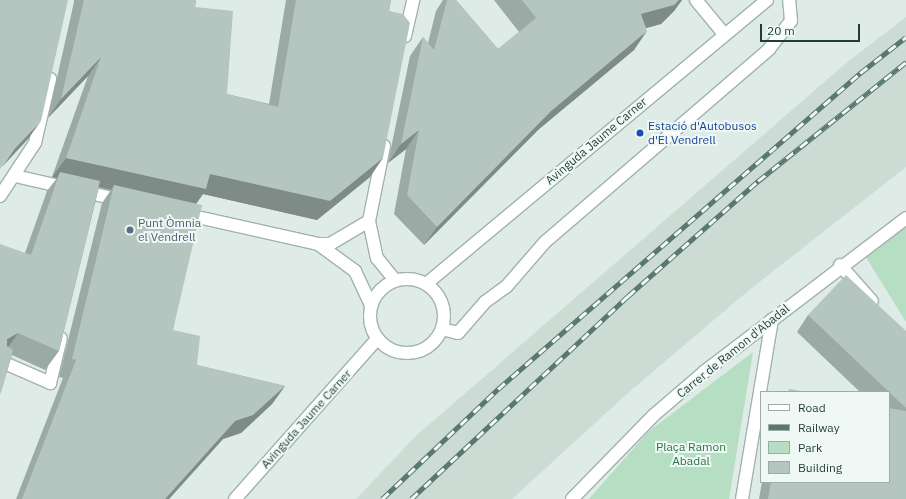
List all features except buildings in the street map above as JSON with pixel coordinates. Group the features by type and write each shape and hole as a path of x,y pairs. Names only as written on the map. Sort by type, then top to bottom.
{"street":[{"path":"404,46 413,0"},
{"path":"696,0 724,34"},
{"name":"Avinguda Jaume Carner","path":"426,284 724,34 767,0"},
{"path":"442,329 458,333 485,302 506,287 545,242 769,49 790,21 789,0"},
{"path":"0,196 15,176 35,143 52,69"},
{"path":"387,130 369,221 377,258 395,280"},
{"path":"15,176 134,203"},
{"path":"92,209 96,194"},
{"path":"172,212 318,244 330,244 369,221"},
{"name":"Carrer de Ramon d'Abadal","path":"572,499 654,415 840,265 906,218"},
{"path":"318,244 355,271 371,305"},
{"path":"840,265 881,312"},
{"path":"411,278 426,284 442,303 442,329 430,345 413,352 393,350 377,339 370,322 371,305 380,290 395,280 411,278"},
{"path":"742,499 772,319"},
{"path":"0,361 50,383 64,323"},
{"name":"Avinguda Jaume Carner","path":"235,499 377,339"}],"shaded area":[{"path":"906,17 906,167 748,291 629,392 512,499 356,499 417,435 845,64"}],"green space":[{"path":"906,225 906,322 864,254"},
{"name":"Plaça Ramon Abadal","path":"753,352 729,499 589,499 648,432"}],"railway":[{"path":"382,499 498,389 860,73 906,37"},
{"path":"411,499 628,296 758,181 906,62"}],"place":[{"name":"Estació d'Autobusos d'El Vendrell","path":"640,133"},
{"name":"Punt Òmnia el Vendrell","path":"130,230"}]}
